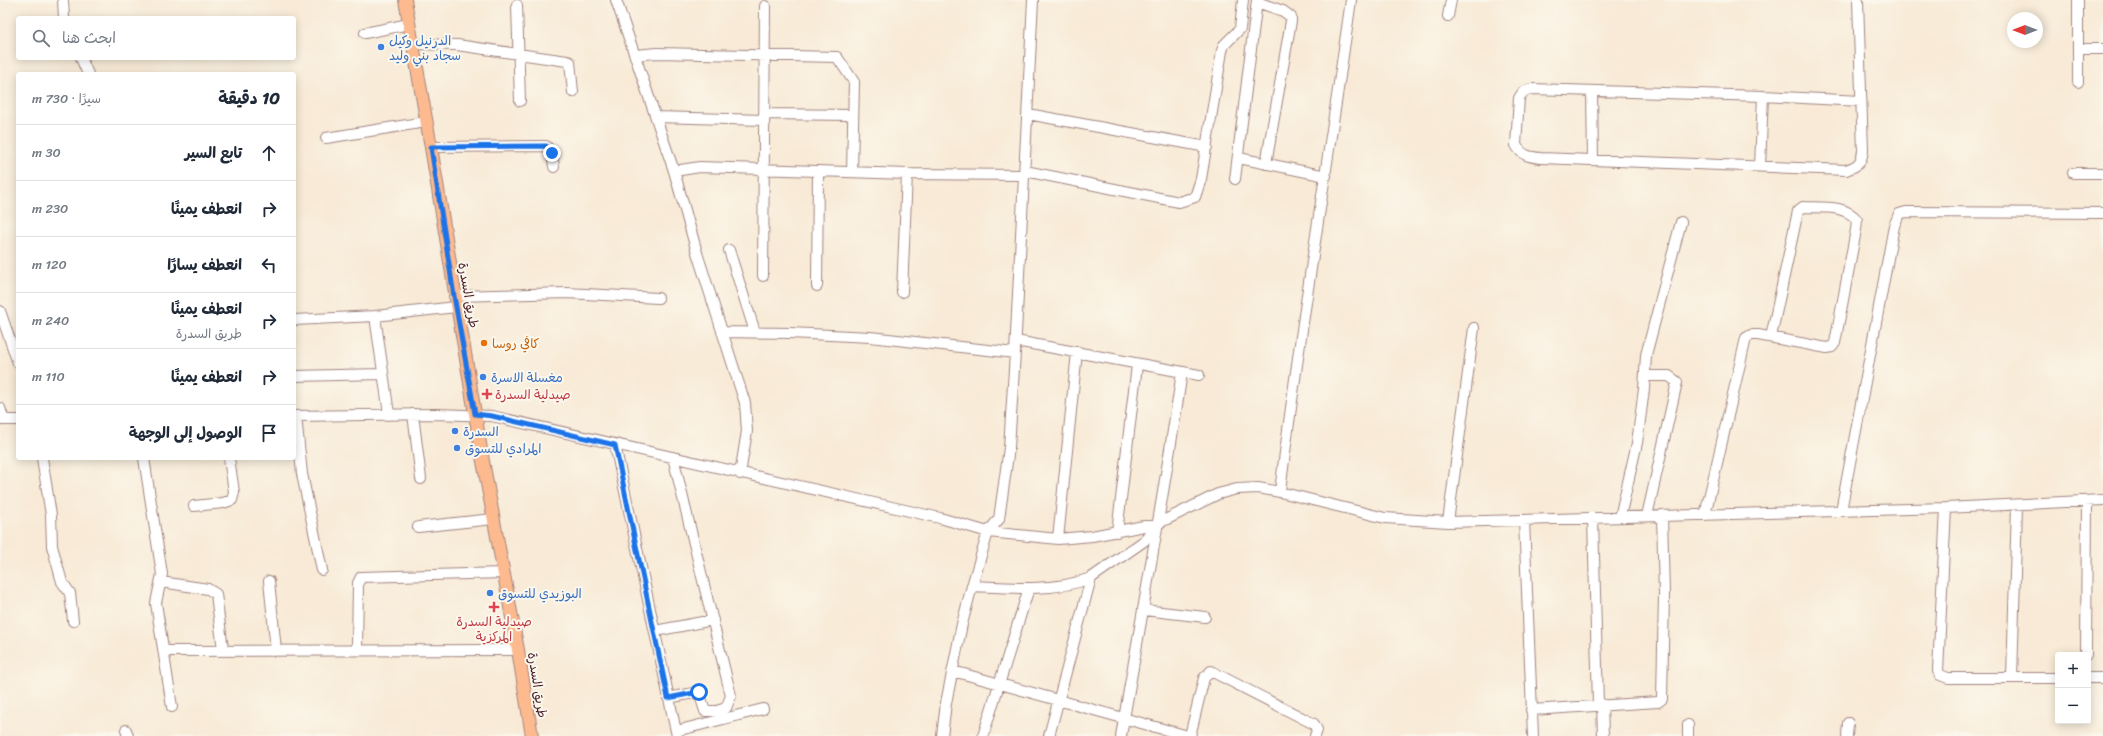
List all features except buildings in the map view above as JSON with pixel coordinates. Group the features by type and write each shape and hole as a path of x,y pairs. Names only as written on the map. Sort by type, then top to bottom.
{"main road":[{"name":"طريق السدرة","path":"405,0 408,24 431,147 455,301 518,650 532,736"}],"street":[{"path":"63,0 64,16"},
{"path":"616,0 674,171 722,332 745,403 747,431 740,474"},
{"path":"942,736 946,703 962,624 988,532 999,519 1009,440 1016,342 1033,0"},
{"path":"674,171 700,167 907,174 1025,173 1179,202 1195,197 1201,180 1222,51 1224,45 1240,29 1243,0"},
{"path":"1280,492 1293,385 1326,176 1351,0"},
{"path":"1448,16 1451,0"},
{"path":"1858,0 1863,151 1861,162 1854,167 1846,170 1528,157 1520,151 1516,145 1519,98 1523,92 1531,89 1763,96 1861,101"},
{"path":"2078,0 2078,82"},
{"path":"1235,179 1239,158 1257,1 1283,11 1291,17 1292,21 1266,164"},
{"path":"517,5 517,55 520,101"},
{"path":"763,276 765,6"},
{"path":"364,33 408,24"},
{"path":"412,44 457,45 570,62 573,92"},
{"path":"2078,48 2103,49"},
{"path":"635,56 657,53 837,57 854,82 855,93 852,172"},
{"path":"82,60 87,72"},
{"path":"1592,91 1593,160"},
{"path":"1760,166 1763,96"},
{"path":"1028,114 1207,147"},
{"path":"656,116 764,117 853,115"},
{"path":"326,138 426,122"},
{"path":"431,147 546,146 552,153 554,166"},
{"path":"1239,158 1326,176"},
{"path":"817,286 818,172"},
{"path":"2072,173 2103,173"},
{"path":"902,292 907,174"},
{"path":"1705,515 1743,345 1746,338 1751,335 1771,337 1827,348 1832,347 1835,343 1856,230 1857,220 1852,212 1845,209 1803,207 1798,211 1771,337"},
{"path":"1841,511 1894,226 1899,214 1906,212 2103,213"},
{"path":"1620,517 1636,443 1645,376 1646,355 1681,222"},
{"path":"729,250 755,332"},
{"path":"296,320 375,316 455,301 566,293 658,298"},
{"path":"0,311 3,326 16,358"},
{"path":"375,316 382,374 389,414"},
{"path":"1448,522 1474,328"},
{"path":"722,332 870,337 1015,352"},
{"path":"1016,342 1199,375"},
{"path":"1058,539 1077,352"},
{"path":"1117,532 1137,365"},
{"path":"1121,736 1144,610 1150,558 1182,372"},
{"path":"296,376 382,374"},
{"path":"1645,376 1669,376 1677,382 1647,516"},
{"path":"0,408 2,420 16,420"},
{"path":"413,414 421,479"},
{"path":"296,416 475,414 492,416 673,457 740,474 940,518 988,532 1058,539 1117,532 1157,524 1218,494 1250,488 1280,492 1385,518 1448,522 1946,508 2103,500"},
{"path":"296,424 302,474 322,570"},
{"path":"615,445 668,698 677,734 763,709"},
{"path":"668,698 699,692 705,711 723,710 729,704 731,696 673,457"},
{"path":"42,460 51,515 52,546 62,582 70,592 73,621"},
{"path":"144,460 162,574 156,603 172,707"},
{"path":"194,506 223,504 232,500 234,492 229,460"},
{"path":"2086,652 2087,501"},
{"path":"2012,678 2017,505"},
{"path":"1946,508 1938,671 1940,675 1948,678 2055,678"},
{"path":"1532,710 1600,704 1658,702 1662,699 1664,594 1662,515"},
{"path":"1593,518 1600,704 1603,736"},
{"path":"418,527 494,520"},
{"path":"1524,520 1533,736"},
{"path":"972,586 1029,588 1060,585 1091,578 1144,541 1157,524"},
{"path":"357,650 358,582 362,576 504,573"},
{"path":"1049,736 1091,578"},
{"path":"269,581 276,650"},
{"path":"161,582 203,588 216,594 223,650"},
{"path":"982,736 1029,588"},
{"path":"1144,610 1205,617"},
{"path":"655,632 713,620"},
{"path":"164,651 518,650"},
{"path":"953,671 1189,736 1204,678 1211,671 1314,724 1317,730 1315,736"},
{"path":"2091,678 2103,678"},
{"path":"1847,736 1848,723"},
{"path":"1688,725 1688,736"}],"place":[{"name":"الدرنيل وكيل سجاد بني وليد","path":"381,47"},
{"name":"كافي روسا","path":"484,343"},
{"name":"مغسلة الاسرة","path":"483,377"},
{"name":"صيدلية السدرة","path":"487,394"},
{"name":"السدرة","path":"455,431"},
{"name":"المرادي للتسوق","path":"457,448"},
{"name":"البوزيدي للتسوق","path":"490,593"},
{"name":"صيدلية السدرة المركزية","path":"494,607"}],"route":[{"path":"552,153 546,146 528,145 431,147 454,296 475,414 492,416 615,445 668,698 699,692"}]}
